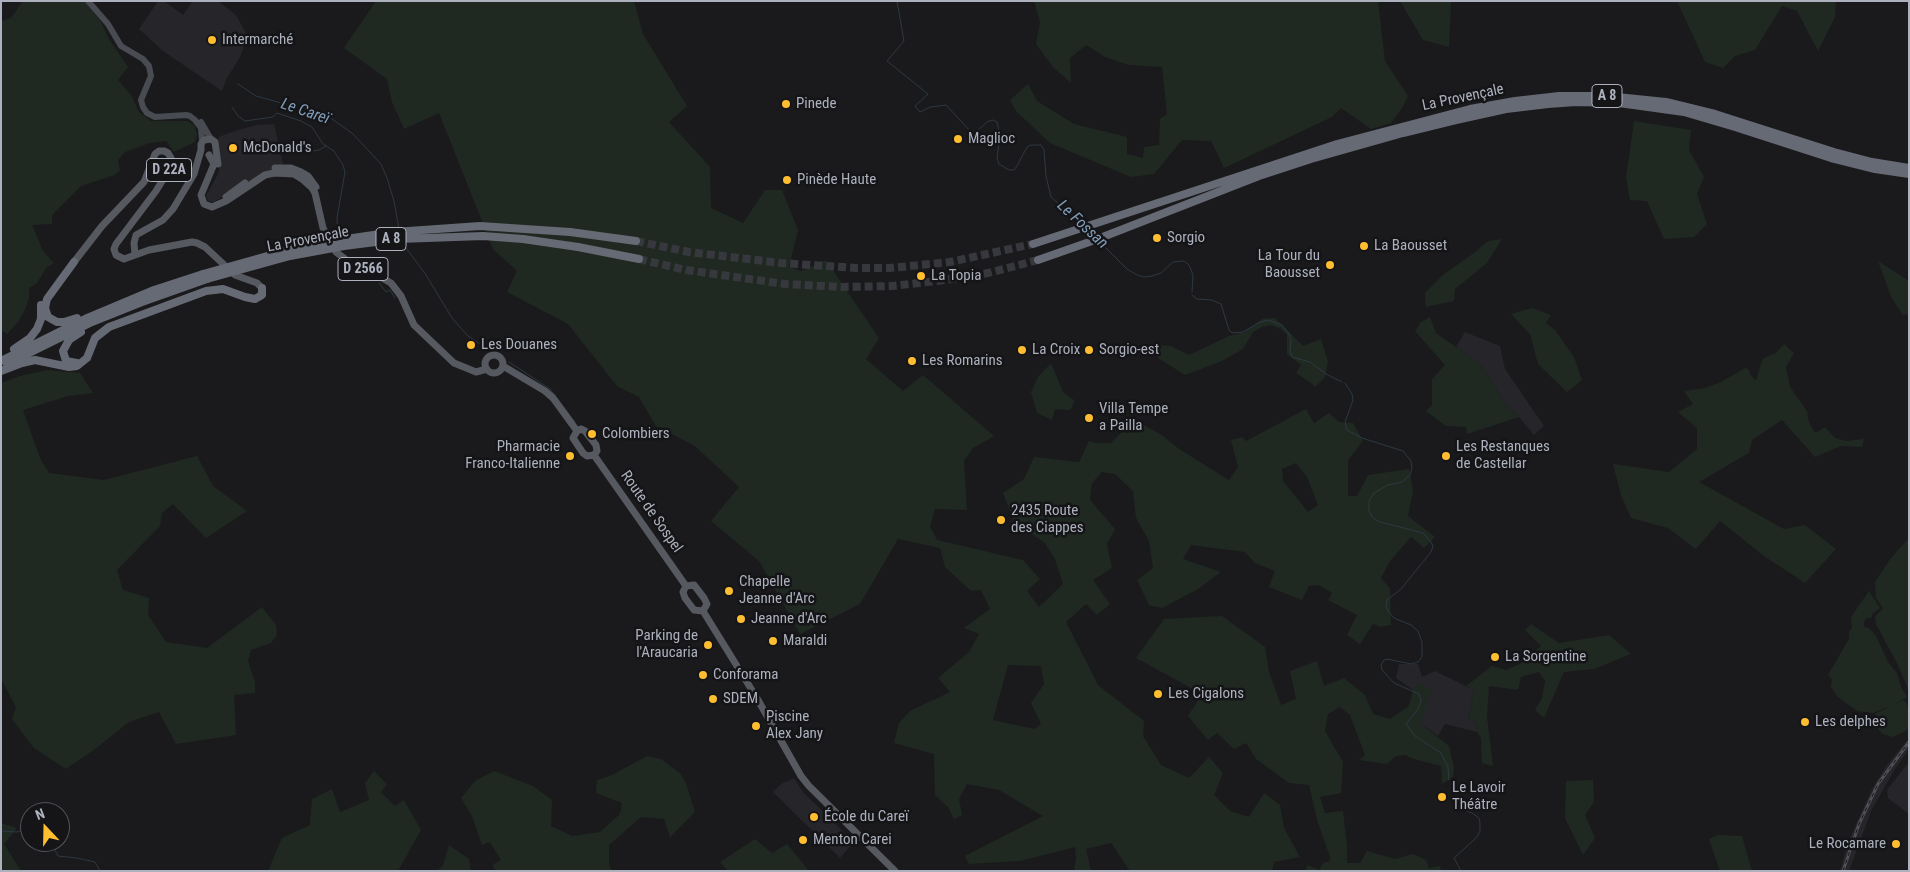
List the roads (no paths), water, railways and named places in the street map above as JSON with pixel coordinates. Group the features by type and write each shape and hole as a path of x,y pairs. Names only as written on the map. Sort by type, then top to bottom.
{"highway":[{"name":"La Provençale","path":"1033,244 1156,203 1470,109 1559,96 1607,96 1646,99 1685,106 1715,114 1866,167 1909,174"},
{"name":"La Provençale","path":"1808,148 1909,168"},
{"name":"La Provençale","path":"1038,260 1163,214 1310,156"},
{"name":"La Provençale","path":"1,359 64,328 134,298 285,251 346,239 404,231 480,226 570,232 636,241"},
{"name":"La Provençale","path":"1,370 66,334 205,276 290,256 344,246 434,236 490,236 578,247 639,259"},
{"path":"74,262 46,302 46,312 51,320 66,322 134,298"},
{"path":"1,359 34,334 40,322 43,299 74,262"},
{"path":"1,370 31,361 73,367 80,365 85,360 94,338 113,325 206,291 227,290 255,299 262,295 262,288"},
{"path":"85,360 76,363 68,362 63,355 64,347 73,337 106,317"}],"main road":[{"path":"88,1 108,24 121,46 148,64 151,76 142,96 142,104 145,110 150,115 162,116 186,115 192,118 201,128 202,141 208,152 216,145 199,118 190,112 162,116"},
{"path":"202,141 211,139"},
{"name":"D 22A","path":"74,262 102,226 144,182 155,154 160,151 168,153 172,162 168,172 156,192 114,246 115,253 120,259 126,259 135,255 134,243 136,235 158,223 170,213 194,174 197,159 208,152"},
{"name":"D 2566","path":"208,152 213,160 214,168 202,191 201,198 204,204 212,207 219,204 235,196 265,175 282,172 296,175 308,183 315,194 323,228 336,252 354,266 384,278 391,283 401,296 414,325 454,363 476,372 487,369"},
{"path":"135,255 166,247 197,243 205,247 235,275 257,283 262,288"},
{"path":"492,355 501,358 503,366 497,373 490,372 487,369 486,360 492,355"},
{"name":"Route de Sospel","path":"503,366 545,390 577,431"},
{"name":"Route de Sospel","path":"581,429 585,431 596,445 597,451 594,455 584,455 579,448 573,438 577,431 581,429"},
{"name":"Route de Sospel","path":"594,455 686,586"},
{"name":"Route de Sospel","path":"686,586 694,585 706,601 703,611"},
{"name":"Route de Sospel","path":"686,586 683,592 685,598 694,610 703,611"},
{"name":"Route de Sospel","path":"703,611 809,786 895,871"}],"waterway":[{"name":"Le Fossan","path":"897,1 904,41 887,61 928,94 915,106 920,112 930,107 946,105 971,132 977,131 987,122 993,120 997,122 1000,136 997,158 999,164 1009,170 1014,170 1027,147 1041,145 1044,150 1046,176 1051,197 1082,224"},
{"name":"Le Careï","path":"238,84 256,96 328,116 353,134 381,164 394,201 399,229"},
{"path":"232,107 238,116 245,121 273,117 277,113 301,121 312,127 323,144 334,151 345,172 337,218 338,236"},
{"path":"291,148 313,151 326,146"},
{"name":"Le Fossan","path":"1088,230 1094,236"},
{"name":"Le Fossan","path":"1099,241 1127,269 1144,277 1161,273 1173,262 1184,261 1189,265 1193,275 1192,292"},
{"name":"Le Careï","path":"403,242 452,318 468,336 491,351"},
{"path":"379,283 386,292 390,290 395,298"},
{"name":"Le Fossan","path":"1192,295 1197,299 1212,300 1221,304 1229,330 1232,333 1243,332 1258,323 1268,320 1282,325 1291,340 1290,351 1292,357 1310,362 1326,374 1342,382"},
{"name":"Le Careï","path":"509,362 550,389 575,422"},
{"name":"Le Fossan","path":"1345,383 1352,394 1353,400 1345,422 1347,430 1362,438 1403,451 1411,461 1410,475 1402,482 1388,485 1374,493 1369,501 1369,511 1373,518 1380,522 1423,533 1433,546 1431,552 1401,589 1387,600 1386,606 1394,618 1411,625 1418,631 1422,642 1422,657 1418,662 1411,664 1387,659 1381,665 1382,670 1394,683 1419,694 1421,701 1418,709 1406,724 1415,736 1441,753 1448,767 1449,780"},
{"name":"Le Fossan","path":"1455,799 1461,809 1479,818 1480,823 1480,831 1477,837 1454,858 1461,871"},
{"path":"1,831 20,831"},
{"path":"56,852 58,856 95,862 100,871"}],"tunnel":[{"path":"636,241 689,252 781,263 856,268 890,268 950,262 1033,244"},
{"path":"639,259 686,270 785,284 842,287 892,286 945,280 988,273 1038,260"}],"railway":[{"path":"1843,871 1859,824 1878,784 1909,742"}],"place":[{"name":"Intermarché","path":"212,40"},
{"name":"Pinede","path":"786,104"},
{"name":"Maglioc","path":"958,139"},
{"name":"McDonald's","path":"233,148"},
{"name":"Pinède Haute","path":"787,180"},
{"name":"Sorgio","path":"1157,238"},
{"name":"La Baousset","path":"1364,246"},
{"name":"La Tour du Baousset","path":"1330,265"},
{"name":"La Topia","path":"921,276"},
{"name":"Les Douanes","path":"471,345"},
{"name":"La Croix","path":"1022,350"},
{"name":"Sorgio-est","path":"1089,350"},
{"name":"Les Romarins","path":"912,361"},
{"name":"Villa Tempe a Pailla","path":"1089,418"},
{"name":"Colombiers","path":"592,434"},
{"name":"Pharmacie Franco-Italienne","path":"570,456"},
{"name":"Les Restanques de Castellar","path":"1446,456"},
{"name":"2435 Route des Ciappes","path":"1001,520"},
{"name":"Chapelle Jeanne d'Arc","path":"729,591"},
{"name":"Jeanne d'Arc","path":"741,619"},
{"name":"Maraldi","path":"773,641"},
{"name":"Parking de l'Araucaria","path":"708,645"},
{"name":"La Sorgentine","path":"1495,657"},
{"name":"Conforama","path":"703,675"},
{"name":"Les Cigalons","path":"1158,694"},
{"name":"SDEM","path":"713,699"},
{"name":"Les delphes","path":"1805,722"},
{"name":"Piscine Alex Jany","path":"756,726"},
{"name":"Le Lavoir Théâtre","path":"1442,797"},
{"name":"École du Careï","path":"814,817"},
{"name":"Menton Carei","path":"803,840"},
{"name":"Le Rocamare","path":"1896,844"}]}
